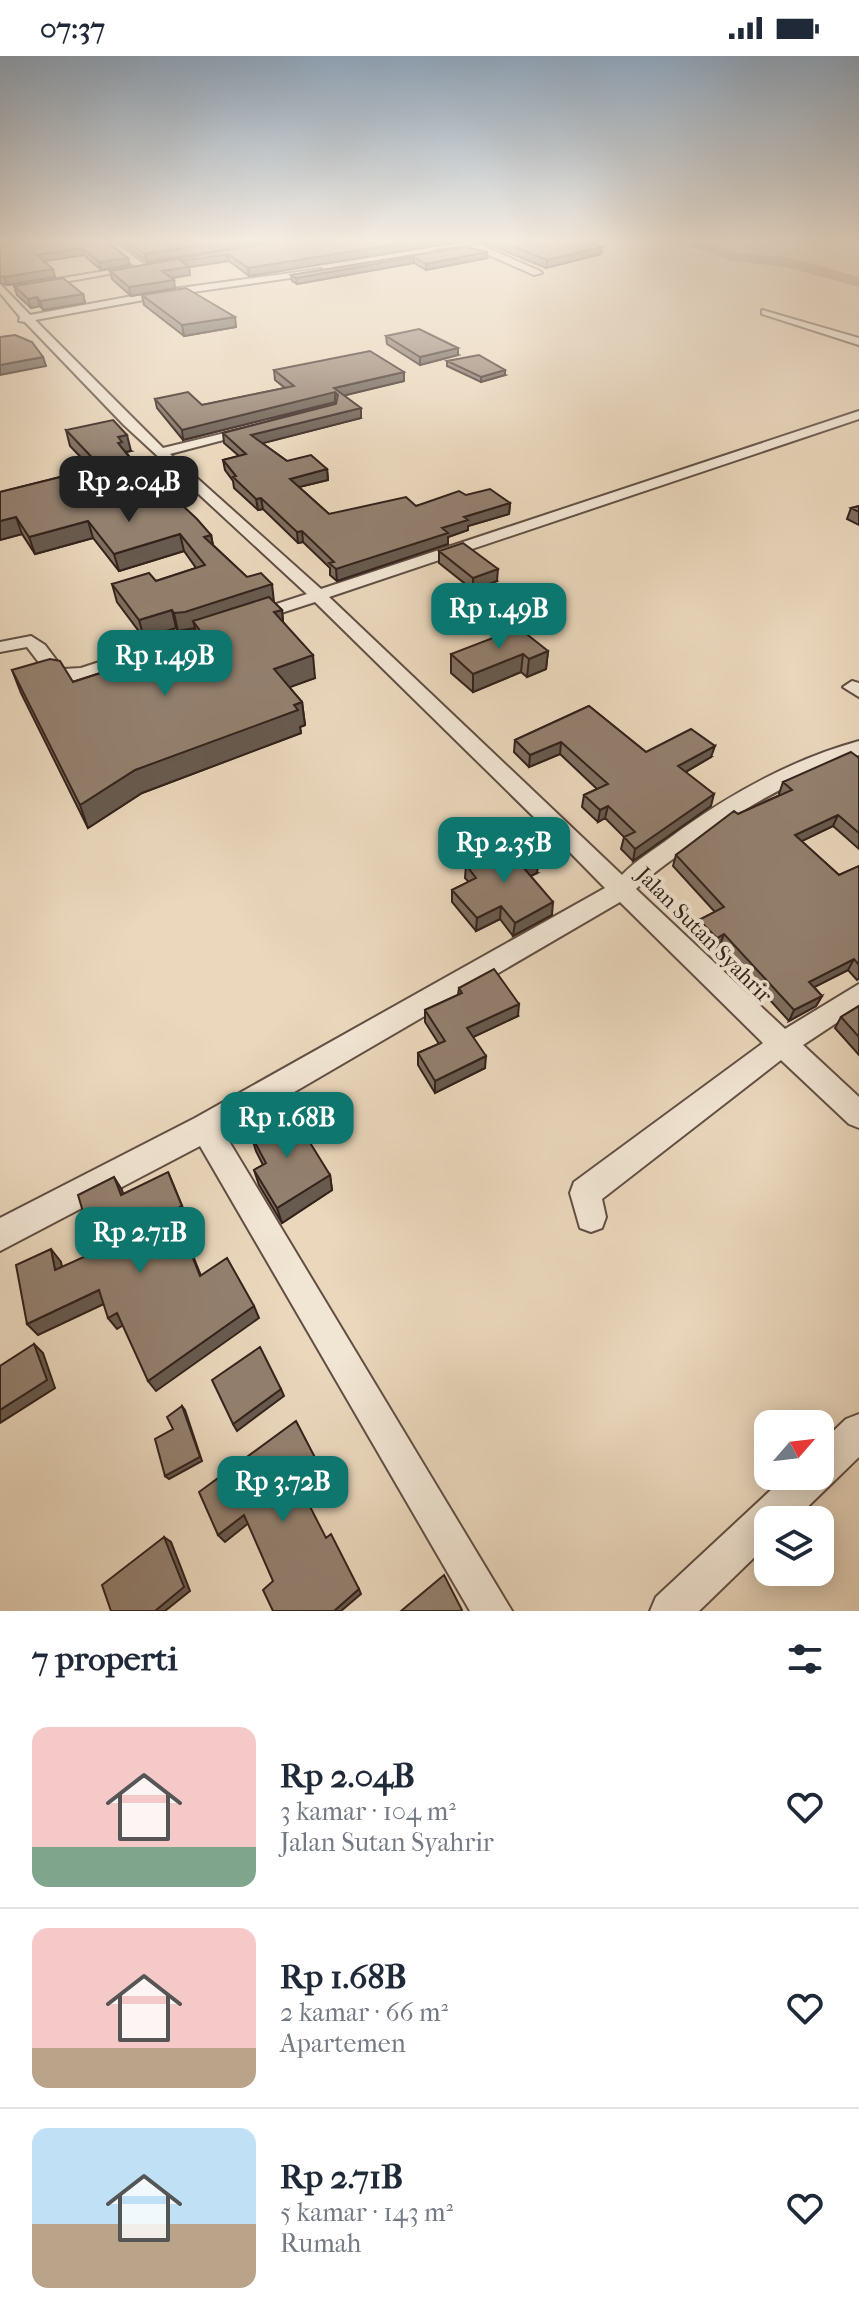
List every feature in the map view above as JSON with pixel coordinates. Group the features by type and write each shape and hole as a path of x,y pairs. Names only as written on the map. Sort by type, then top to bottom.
{"street":[{"name":"Jalan Sutan Syahrir","path":"22,312 162,452 316,595 624,888 780,1043 859,1115"},
{"path":"766,312 859,342"},
{"path":"0,647 31,641 56,675 64,678 183,642 859,415"},
{"path":"162,452 270,424"},
{"path":"0,1235 205,1128 624,888 641,866 751,791 782,775 859,748"},
{"path":"474,864 556,826"},
{"path":"591,1217 585,1193 693,1106 780,1043 859,995"},
{"path":"205,1128 492,1611"},
{"path":"834,1456 859,1432"},
{"path":"670,1611 798,1490"}],"building":[{"path":"164,312 226,312 235,317 182,325"},
{"path":"419,329 458,348 420,357 386,336"},
{"path":"15,335 32,342 43,357 0,365 0,337"},
{"path":"370,351 404,372 334,388 361,408 251,435 287,461 311,455 327,469 290,479 329,514 406,497 416,506 459,491 466,495 490,489 510,503 464,517 468,520 442,528 448,533 336,569 329,563 334,562 302,531 297,532 233,477 236,476 223,460 246,454 223,433 336,404 338,395 335,392 182,430 155,399 188,392 202,405 294,386 274,370"},
{"path":"479,355 505,370 481,377 447,361"},
{"path":"113,420 127,435 118,437 122,442 118,443 143,474 148,473 211,535 204,537 247,577 261,573 272,584 185,612 174,613 172,610 139,620 112,584 149,573 156,581 205,565 180,534 114,554 88,521 29,537 16,517 0,521 0,492 101,467 66,430"},
{"path":"463,543 498,569 473,578 439,551"},
{"path":"269,597 282,610 274,612 313,655 274,669 302,702 294,705 298,710 135,770 80,805 12,670 50,659 60,661 73,682 206,639 193,621"},
{"path":"519,628 548,651 529,659 523,654 473,674 451,654"},
{"path":"589,706 646,752 691,729 715,746 678,766 714,794 635,849 624,837 635,832 608,806 600,810 584,795 608,784 561,742 530,755 515,740"},
{"path":"851,752 859,758 859,833 838,815 795,835 839,875 859,866 859,965 854,959 809,982 822,996 794,1010 724,934 717,938 699,920 724,907 676,855 734,811 738,814 792,790 783,782"},
{"path":"523,842 539,860 523,867 553,902 515,923 501,906 477,918 452,890 476,878 466,865"},
{"path":"494,969 519,1004 467,1028 486,1056 435,1081 418,1053 445,1041 425,1010 462,993 459,988"},
{"path":"859,1006 859,1037 841,1017"},
{"path":"291,1112 330,1175 277,1208 254,1170 266,1163 251,1135"},
{"path":"168,1172 182,1206 174,1210 200,1276 227,1258 254,1306 148,1381 117,1313 108,1318 99,1290 27,1324 16,1265 51,1249 55,1270 95,1252 78,1195 114,1177 121,1195"},
{"path":"34,1344 47,1380 0,1410 0,1366"},
{"path":"260,1347 281,1389 233,1424 212,1380"},
{"path":"182,1406 200,1457 165,1476 155,1439 173,1429 167,1417"},
{"path":"296,1421 322,1471 300,1487 326,1538 331,1534 359,1589 334,1611 273,1611 263,1590 273,1581 244,1515 218,1535 199,1492"},
{"path":"164,1537 184,1587 155,1611 111,1611 102,1585"},
{"path":"444,1575 462,1610 401,1611"}]}
